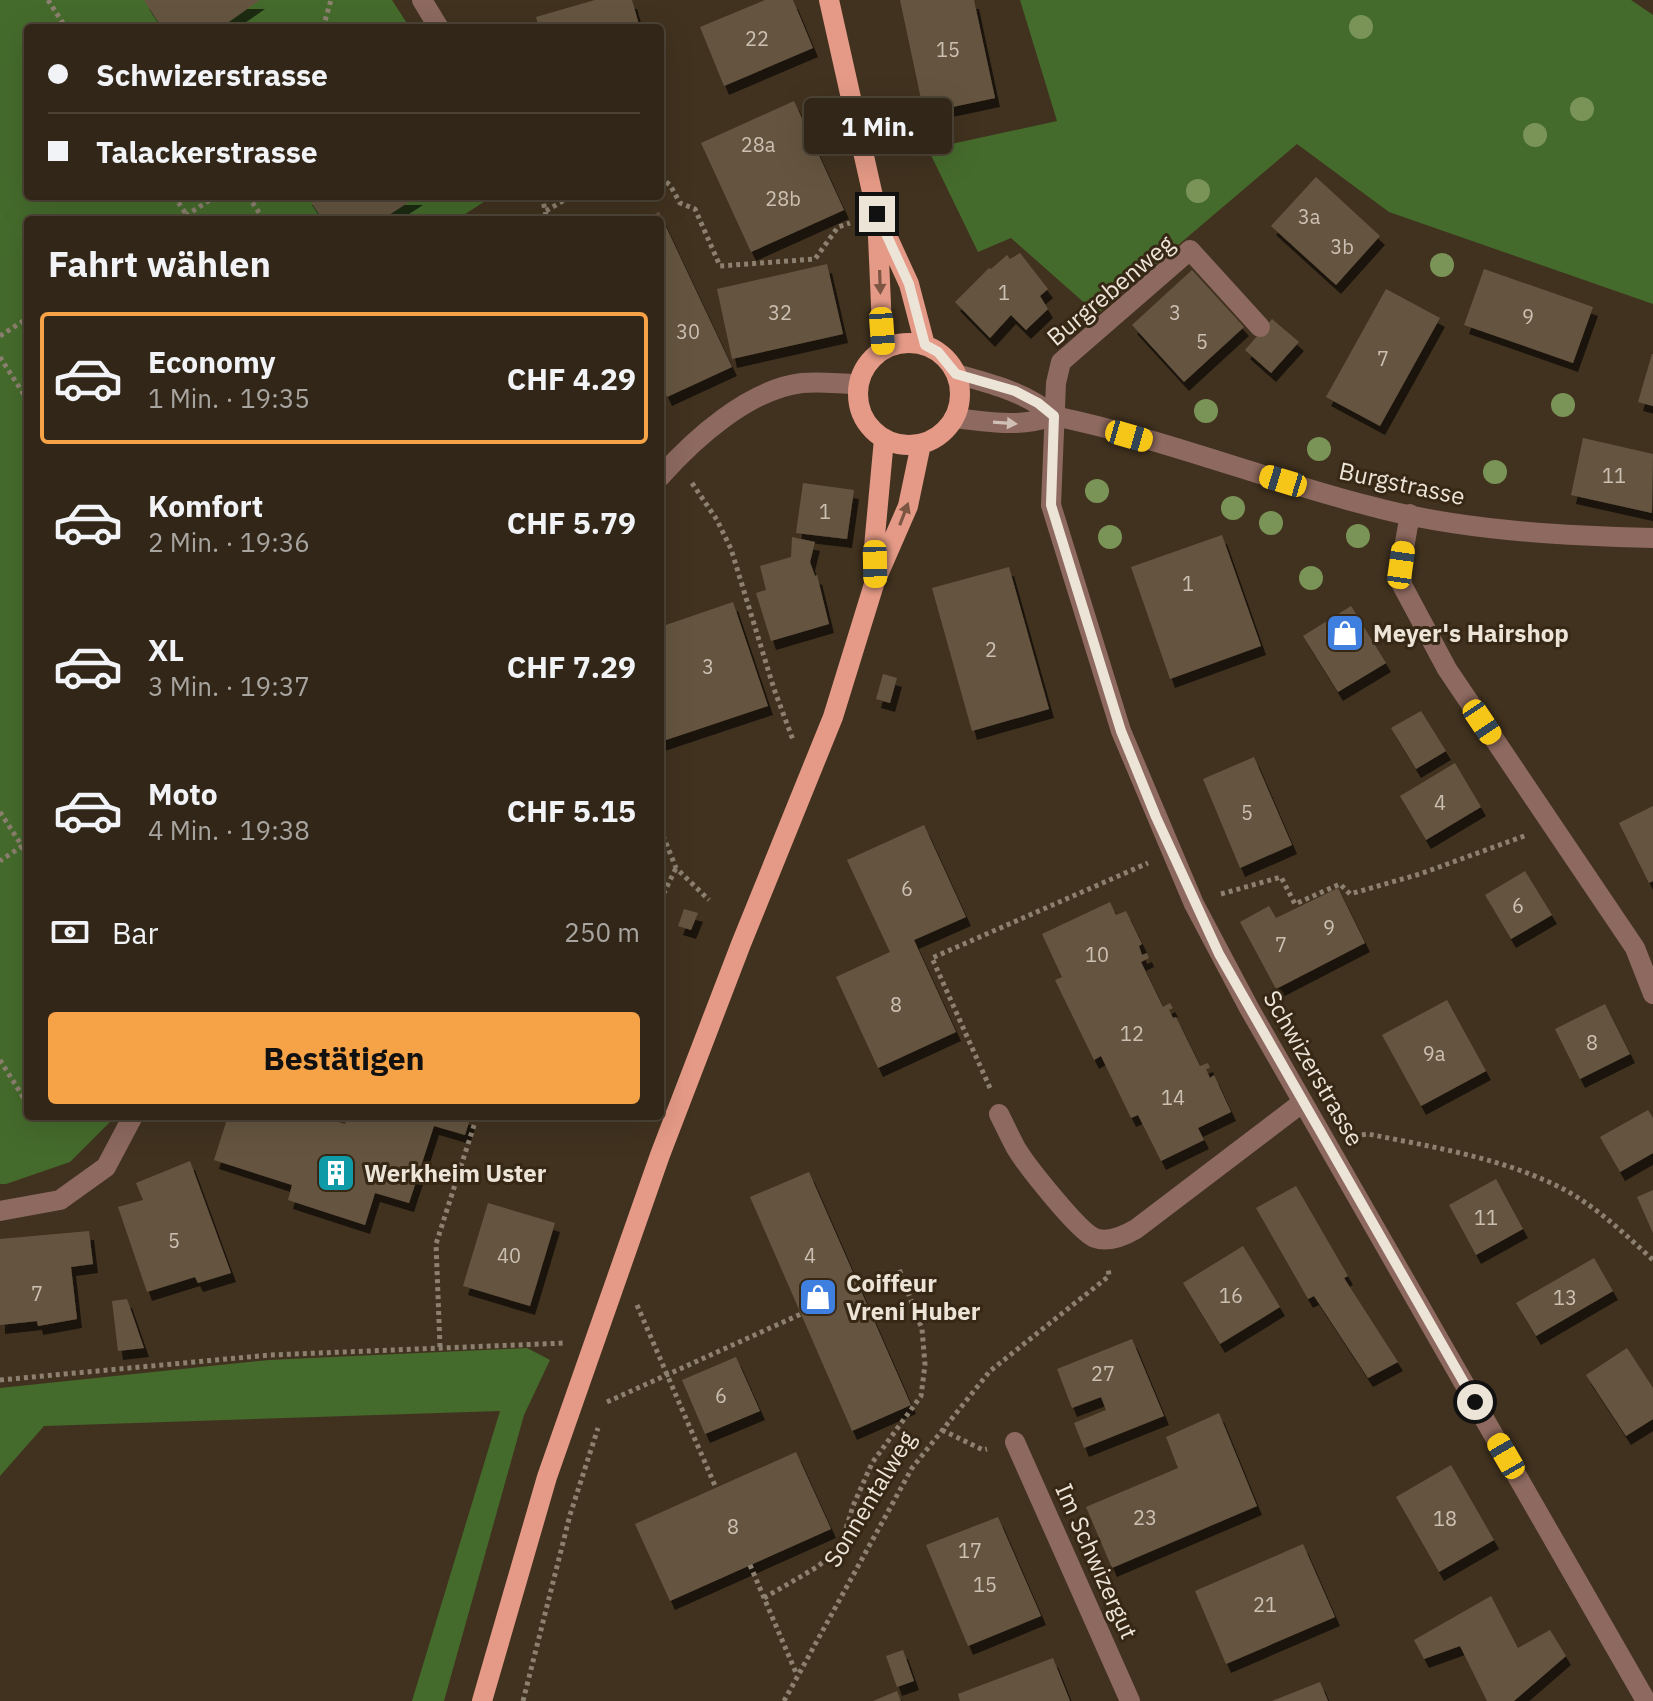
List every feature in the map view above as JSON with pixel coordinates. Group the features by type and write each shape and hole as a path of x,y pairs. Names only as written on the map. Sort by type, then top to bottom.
{"main road":[{"path":"829,0 877,214 883,350"},
{"path":"877,214 909,284 925,345"},
{"path":"896,344 925,345 938,352 956,374 960,388 954,418 946,430 921,444 909,446 884,439 871,430 862,416 857,400 858,384 871,358 883,350 896,344"},
{"path":"875,581 874,547 884,439"},
{"path":"482,1701 547,1477 687,1085 833,717 875,581 908,506 921,444"}],"street":[{"path":"422,0 437,24"},
{"name":"Burgrebenweg","path":"1054,416 1061,362 1190,250 1260,327"},
{"name":"Burgstrasse","path":"956,374 1015,391 1054,416 1373,507 1526,531 1653,538"},
{"path":"664,472 701,435 730,413 766,395 800,383 858,384"},
{"name":"Burgstrasse","path":"954,418 1007,425 1031,424 1054,416"},
{"name":"Schwizerstrasse","path":"1054,416 1051,505 1121,731 1194,904 1303,1102 1646,1701"},
{"path":"1410,514 1401,565 1402,585 1447,669 1635,948 1653,994"},
{"path":"999,1114 1024,1160 1083,1230 1097,1239 1106,1240 1136,1229 1303,1102"},
{"path":"0,1211 60,1200 106,1167 131,1120"},
{"name":"Im Schwizergut","path":"1015,1442 1130,1701"}],"path":[{"path":"48,0 63,24"},
{"path":"324,24 331,0"},
{"path":"664,180 680,203 695,209 720,266 815,259 841,225"},
{"path":"191,216 211,200"},
{"path":"543,200 547,216"},
{"path":"546,211 564,200"},
{"path":"0,336 24,321"},
{"path":"0,357 24,395"},
{"path":"676,459 717,520 731,549 788,727"},
{"path":"0,812 24,844"},
{"path":"1194,904 1281,877 1295,904 1340,884 1350,894 1420,874 1552,826"},
{"path":"664,838 676,868 709,900"},
{"path":"0,861 24,846"},
{"path":"999,1114 984,1071 932,958 1171,853"},
{"path":"664,893 676,868"},
{"path":"0,1060 24,1098"},
{"path":"440,1347 436,1244 476,1120"},
{"path":"1326,1141 1368,1134 1451,1150 1540,1178 1602,1213 1653,1260"},
{"name":"Sonnentalweg","path":"784,1701 912,1468 990,1371 1109,1276 1106,1240"},
{"path":"764,1598 817,1567 840,1548 853,1506 872,1463 921,1396 925,1365 922,1329 899,1269"},
{"path":"632,1318 636,1304 716,1488"},
{"path":"607,1402 801,1314"},
{"path":"0,1380 270,1355 548,1342 594,1345"},
{"path":"523,1701 570,1515 611,1388"},
{"path":"942,1430 983,1450 1015,1442"},
{"path":"750,1565 798,1676"}],"green space":[{"path":"0,0 392,0 407,24 24,24 24,200 487,200 462,216 24,216 24,1120 112,1120 70,1162 0,1184"},
{"path":"1020,0 1631,0 1653,15 1653,304 1389,212 1297,144 1097,314 1011,238 978,252 928,149 1057,121"},
{"path":"527,1348 550,1360 524,1415 444,1701 412,1701 500,1411 44,1426 0,1476 0,1388 269,1360"}],"building":[{"path":"144,0 260,0 226,24 159,24"},
{"path":"595,0 632,0 639,24 538,24 536,17"},
{"path":"765,0 793,0 813,48 724,86 700,27"},
{"path":"900,0 974,0 995,98 924,113"},
{"path":"794,101 844,210 751,252 701,143"},
{"path":"1316,177 1380,236 1336,285 1271,226"},
{"path":"310,200 412,200 387,216 320,216"},
{"path":"664,223 732,367 667,397 664,391"},
{"path":"1020,253 1048,289 1040,296 1048,309 1026,330 1011,315 990,338 955,302 989,268 1007,255 1010,259"},
{"path":"827,264 843,334 732,359 717,289"},
{"path":"1484,269 1593,307 1573,363 1464,325"},
{"path":"1192,270 1244,327 1184,382 1132,325"},
{"path":"1386,289 1440,318 1380,426 1326,397"},
{"path":"1272,319 1299,342 1271,373 1245,350"},
{"path":"1653,354 1653,406 1638,402"},
{"path":"1583,438 1653,454 1652,513 1571,495"},
{"path":"803,483 854,490 847,539 796,533"},
{"path":"1222,535 1261,646 1170,679 1131,567"},
{"path":"792,537 815,542 810,562 817,575 829,624 771,641 756,593 766,590 760,566 791,557"},
{"path":"1009,567 1049,709 972,731 932,588"},
{"path":"733,602 768,706 664,741 664,626"},
{"path":"1351,606 1386,663 1338,692 1303,636"},
{"path":"883,674 897,678 890,703 876,699"},
{"path":"1421,711 1446,751 1416,769 1391,728"},
{"path":"1254,757 1292,845 1240,868 1203,779"},
{"path":"1455,763 1481,807 1426,840 1400,796"},
{"path":"1653,806 1653,881 1649,883 1619,823"},
{"path":"924,825 966,917 914,940 956,1032 878,1068 836,977 890,952 847,860"},
{"path":"1525,871 1552,915 1511,939 1485,895"},
{"path":"1338,888 1365,943 1276,989 1240,922 1269,906 1276,918"},
{"path":"1110,902 1116,915 1126,911 1142,944 1139,946 1142,955 1147,953 1149,958 1141,962 1163,1007 1170,1003 1173,1018 1176,1017 1200,1066 1208,1063 1210,1068 1206,1069 1210,1078 1214,1075 1231,1112 1198,1128 1204,1140 1161,1161 1138,1115 1131,1118 1101,1056 1094,1060 1055,980 1062,977 1042,934"},
{"path":"684,909 698,913 691,930 678,926"},
{"path":"1447,1000 1486,1071 1421,1106 1382,1035"},
{"path":"1605,1004 1630,1054 1580,1079 1555,1029"},
{"path":"1648,1110 1653,1118 1653,1153 1620,1172 1600,1137"},
{"name":"Werkheim Uster","path":"227,1120 332,1120 345,1124 346,1120 470,1120 465,1135 434,1126 409,1203 375,1193 365,1225 288,1200 292,1185 214,1160"},
{"path":"190,1161 231,1273 198,1283 195,1277 147,1292 118,1207 143,1200 136,1183"},
{"path":"809,1172 911,1405 852,1431 750,1197"},
{"path":"1496,1179 1523,1229 1476,1255 1449,1205"},
{"path":"1296,1186 1348,1276 1344,1278 1398,1362 1368,1378 1314,1296 1308,1299 1256,1208"},
{"path":"1653,1190 1653,1233 1637,1197"},
{"path":"488,1203 555,1223 530,1306 463,1286"},
{"path":"89,1231 93,1264 71,1267 77,1319 38,1326 37,1321 0,1325 0,1239"},
{"path":"1243,1246 1280,1307 1220,1344 1183,1283"},
{"path":"1594,1258 1613,1291 1536,1336 1516,1303"},
{"path":"127,1299 144,1348 118,1351 112,1301"},
{"path":"1132,1339 1164,1416 1084,1448 1074,1423 1106,1410 1101,1397 1072,1408 1057,1369"},
{"path":"1627,1348 1653,1388 1653,1419 1626,1436 1586,1375"},
{"path":"736,1357 760,1411 705,1434 682,1380"},
{"path":"1219,1413 1257,1506 1112,1568 1086,1507 1178,1468 1166,1437"},
{"path":"796,1452 831,1529 670,1601 635,1524"},
{"path":"1451,1465 1494,1540 1439,1572 1396,1497"},
{"path":"998,1517 1041,1616 968,1646 926,1545"},
{"path":"1303,1544 1335,1617 1226,1664 1195,1591"},
{"path":"1491,1596 1518,1648 1550,1630 1566,1656 1514,1701 1487,1701 1460,1646 1424,1659 1414,1640"},
{"path":"903,1650 914,1681 897,1687 886,1656"},
{"path":"1053,1658 1070,1701 960,1701 958,1694"},
{"path":"1320,1682 1328,1701 1272,1701"},
{"path":"897,1691 901,1701 873,1701"}],"place":[{"name":"Meyer's Hairshop","path":"1345,633"},
{"name":"Werkheim Uster","path":"336,1173"},
{"name":"Coiffeur Vreni Huber","path":"818,1297"}],"route":[{"path":"877,214 909,284 925,345 938,352 956,374 1015,391 1054,416 1051,505 1121,731 1156,817 1219,954 1475,1402"}]}
